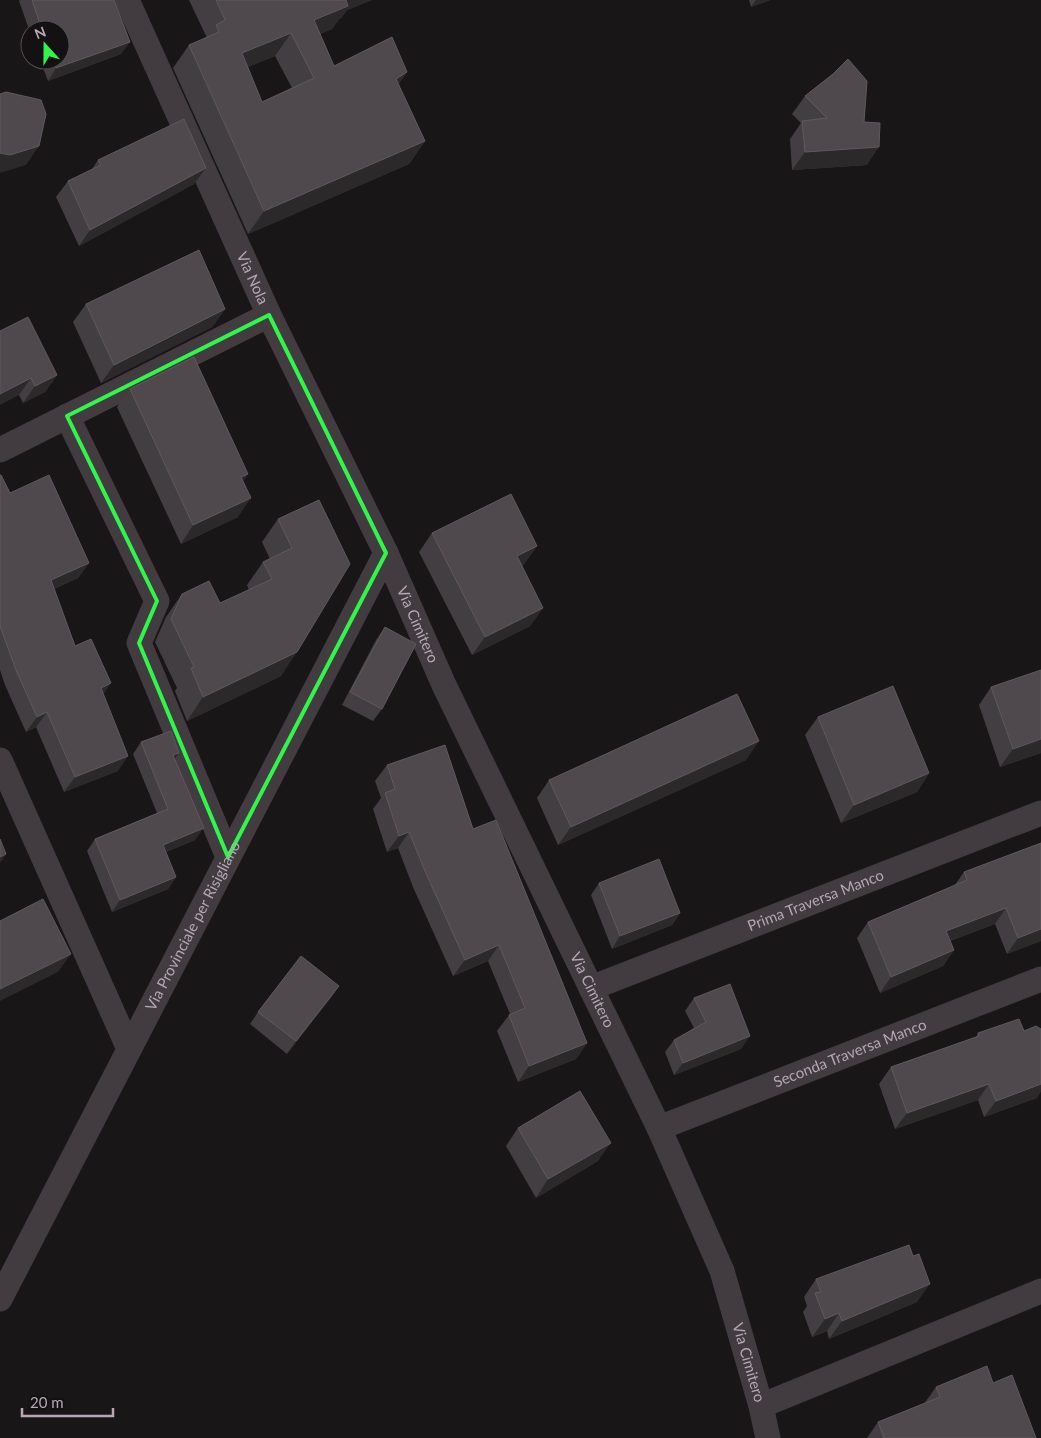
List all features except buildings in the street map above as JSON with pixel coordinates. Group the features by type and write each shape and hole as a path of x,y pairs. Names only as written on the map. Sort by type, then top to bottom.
{"street":[{"name":"Via Nola","path":"127,0 269,315 386,552"},
{"path":"0,450 269,315"},
{"path":"67,416 157,601 139,643 228,857"},
{"name":"Via Provinciale per Risigliano","path":"0,1299 386,552"},
{"name":"Via Cimitero","path":"386,552 444,684 659,1128 722,1271 761,1406 768,1438"},
{"path":"0,760 129,1049"},
{"name":"Prima Traversa Manco","path":"591,988 1041,814"},
{"name":"Seconda Traversa Manco","path":"659,1128 1041,979"},
{"path":"761,1406 1041,1291"}],"highlighted area":[{"path":"269,315 386,553 228,857 139,643 157,601 67,416"}]}
